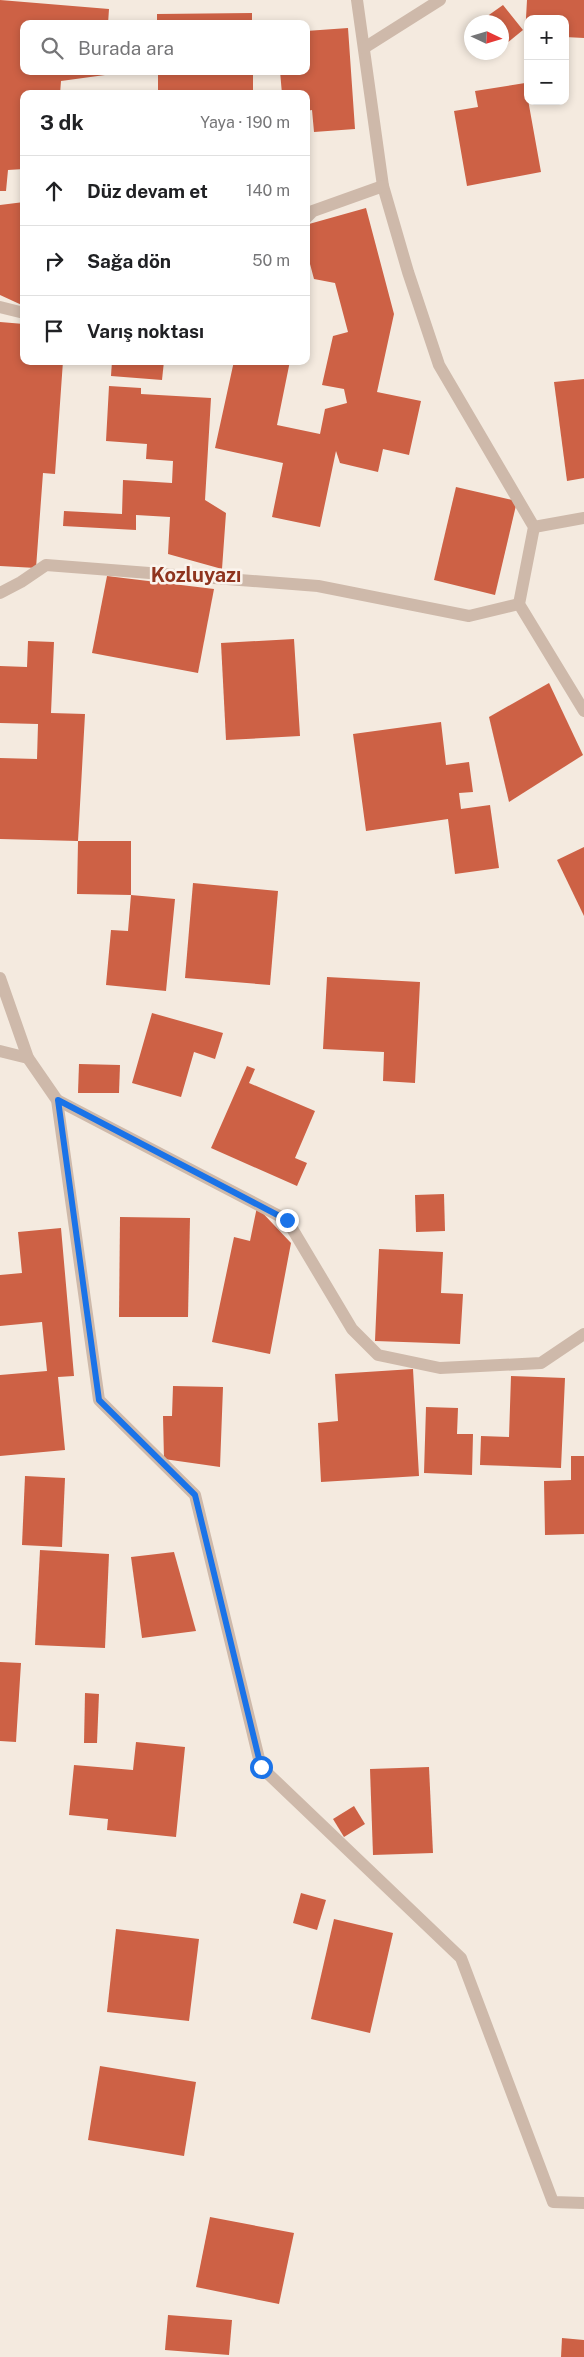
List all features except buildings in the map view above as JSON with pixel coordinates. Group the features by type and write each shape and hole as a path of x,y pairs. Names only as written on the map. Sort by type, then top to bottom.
{"street":[{"path":"357,0 383,186 408,272 439,365 534,527 519,604 584,711"},
{"path":"364,48 440,0"},
{"path":"310,214 313,211 383,186"},
{"path":"0,307 20,312"},
{"path":"534,527 584,518"},
{"path":"0,593 46,565 318,586 469,616 519,604"},
{"path":"0,978 28,1058 58,1100 287,1220 352,1329 378,1355 440,1368 541,1363 584,1334"},
{"path":"0,1052 28,1058"},
{"path":"58,1100 99,1400 195,1495 261,1767 461,1958 553,2202 584,2203"}],"district":[{"name":"Kozluyazı","path":"196,575"}],"route":[{"path":"261,1767 195,1495 99,1400 58,1100 287,1220"}]}
